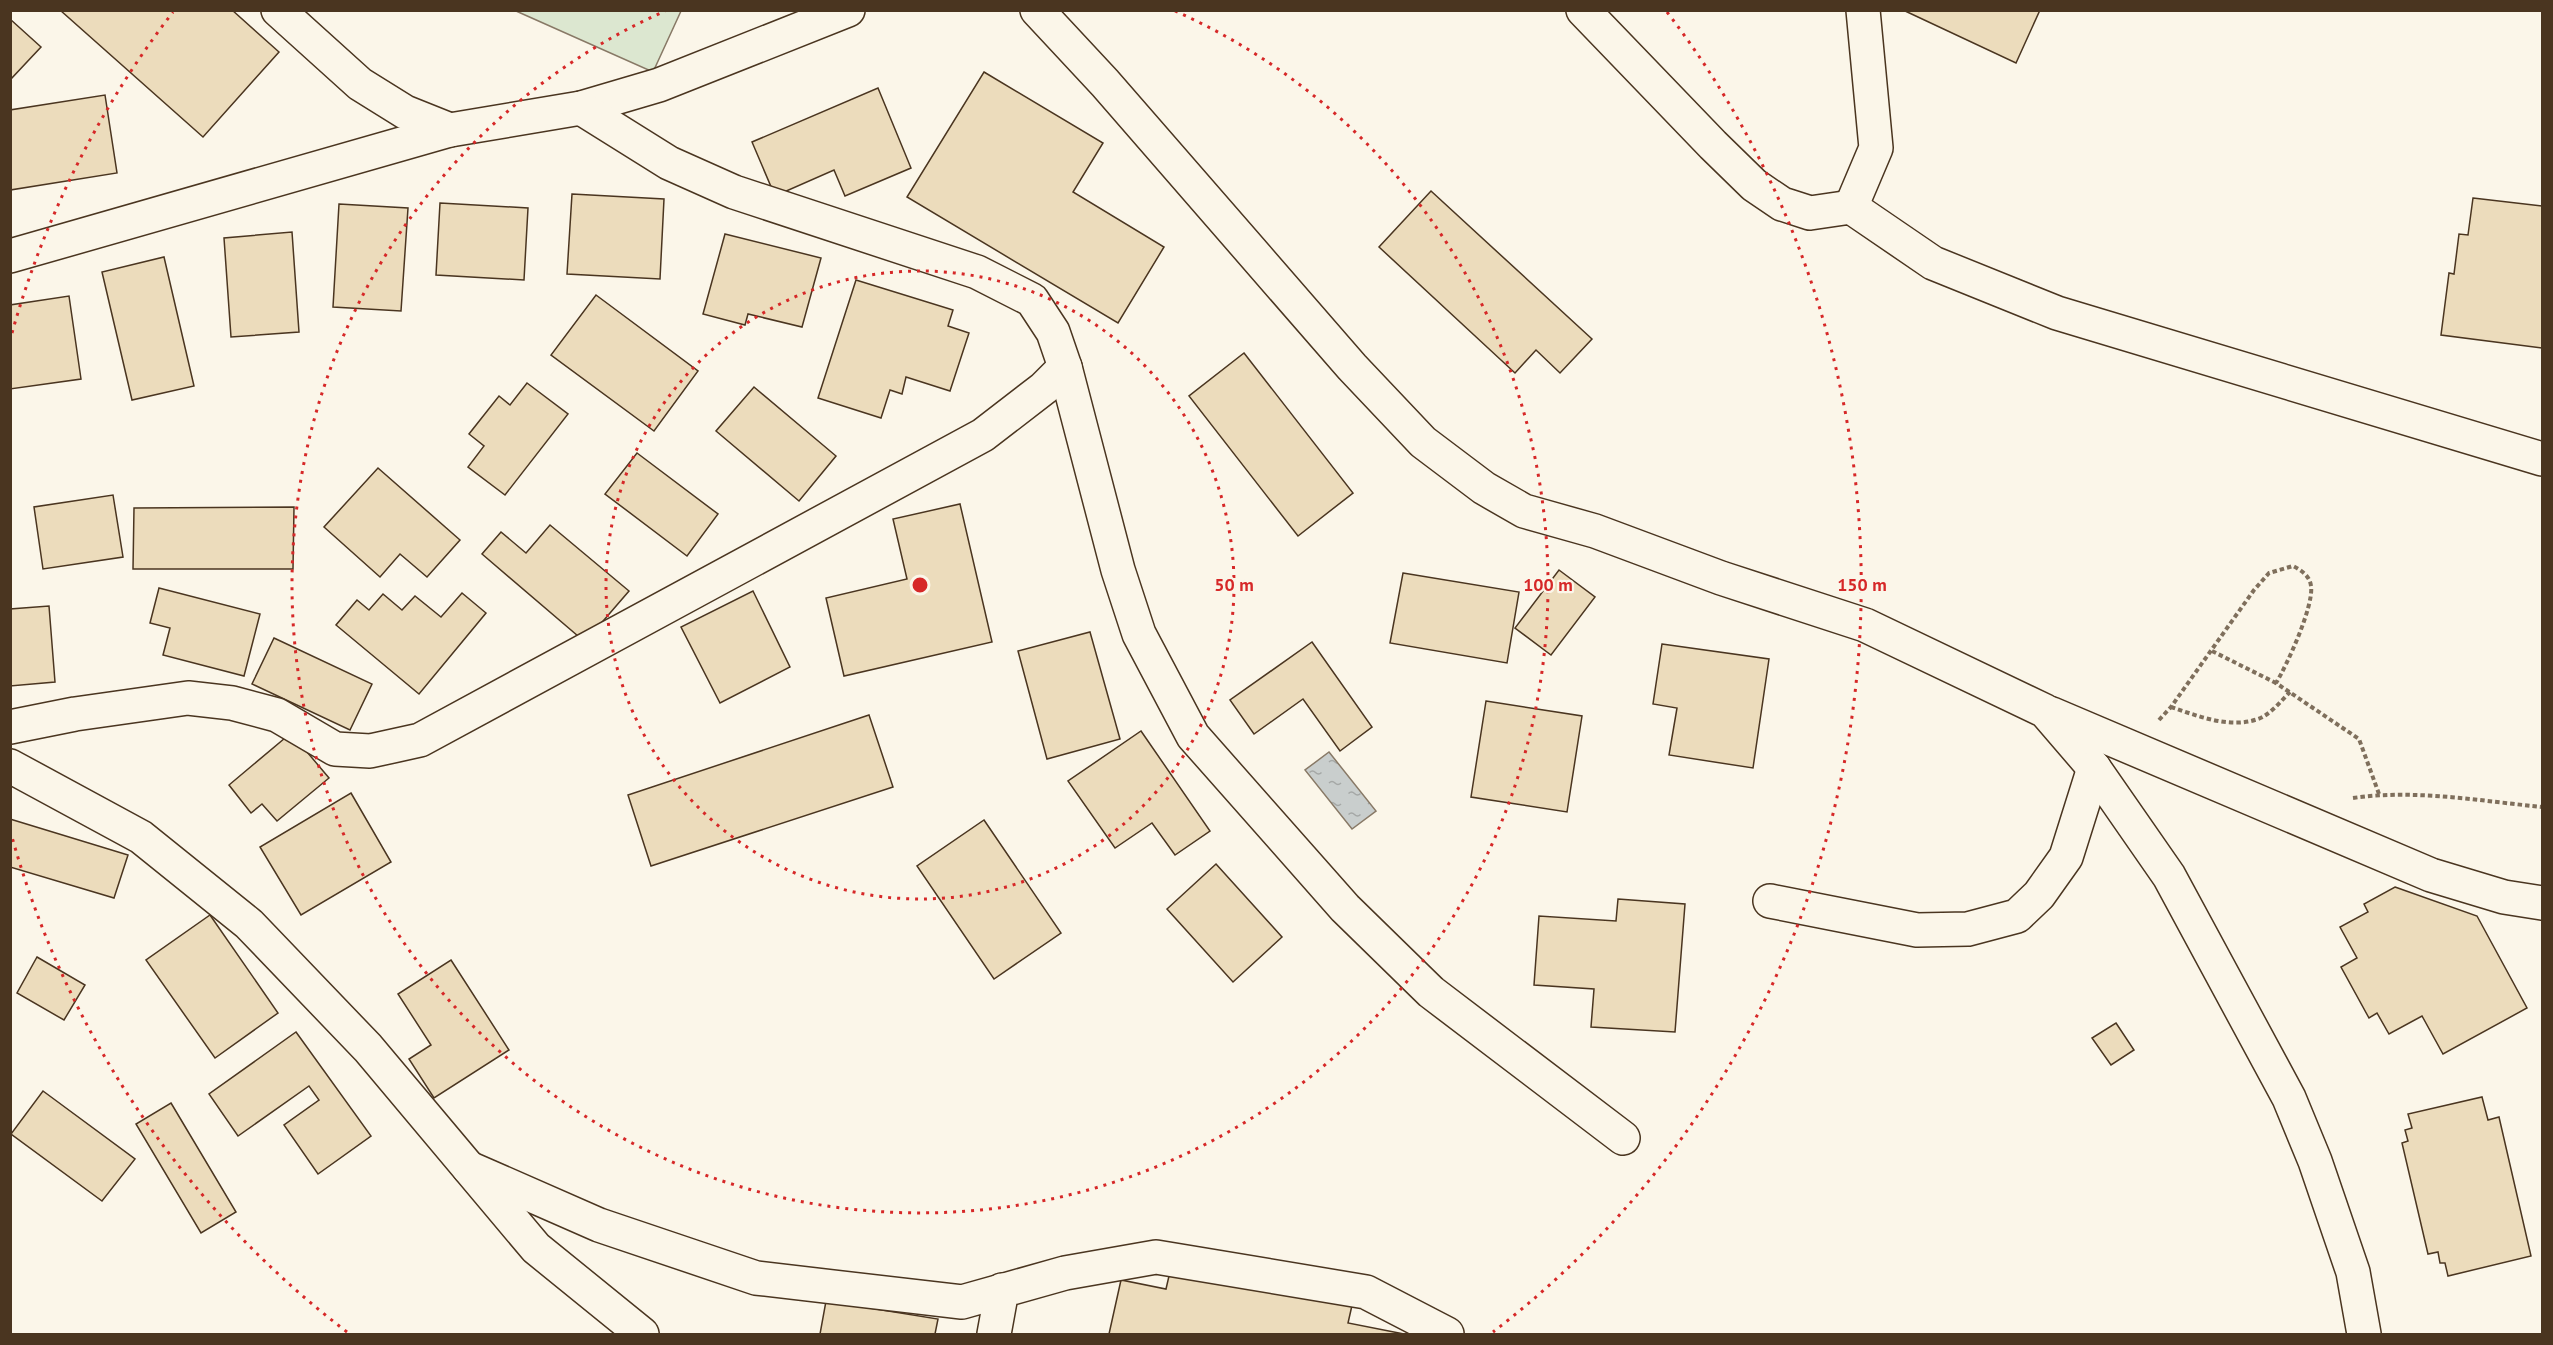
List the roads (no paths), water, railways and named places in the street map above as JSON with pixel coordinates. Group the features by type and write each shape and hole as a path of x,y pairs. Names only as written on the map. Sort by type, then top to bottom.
{"street":[{"path":"278,10 360,84 405,112 450,130"},
{"path":"10,256 450,130 581,108 659,86 848,10"},
{"path":"1037,10 1105,83 1352,367 1423,442 1484,488 1524,511 1595,531 1721,578 1865,625 2045,711 2431,875 2504,897 2542,903"},
{"path":"1583,10 1713,146 1754,185 1782,204 1810,213 1851,207 1933,263 2057,313 2542,459"},
{"path":"1851,207 1876,148 1863,10"},
{"path":"581,108 669,163 734,192 977,272 1032,300 1053,332 1065,367 1118,570 1139,634 1193,736 1345,908 1431,992 1623,1138"},
{"path":"10,727 75,714 188,698 232,703 277,715 335,749 370,751 420,740 983,435 1044,388 1065,367"},
{"path":"2045,711 2094,768 2169,876 2289,1098 2315,1161 2353,1272 2364,1335"},
{"path":"10,766 141,837 249,924 368,1048 536,1248 642,1335"},
{"path":"1770,901 1917,930 1968,929 2017,916 2039,895 2067,857 2094,768"},
{"path":"469,1168 599,1225 756,1278 962,1302 1065,1274 1156,1257 1366,1292 1447,1335"},
{"path":"994,1335 1002,1290"}],"water":[{"path":"1329,752 1376,811 1352,829 1305,770"}]}
